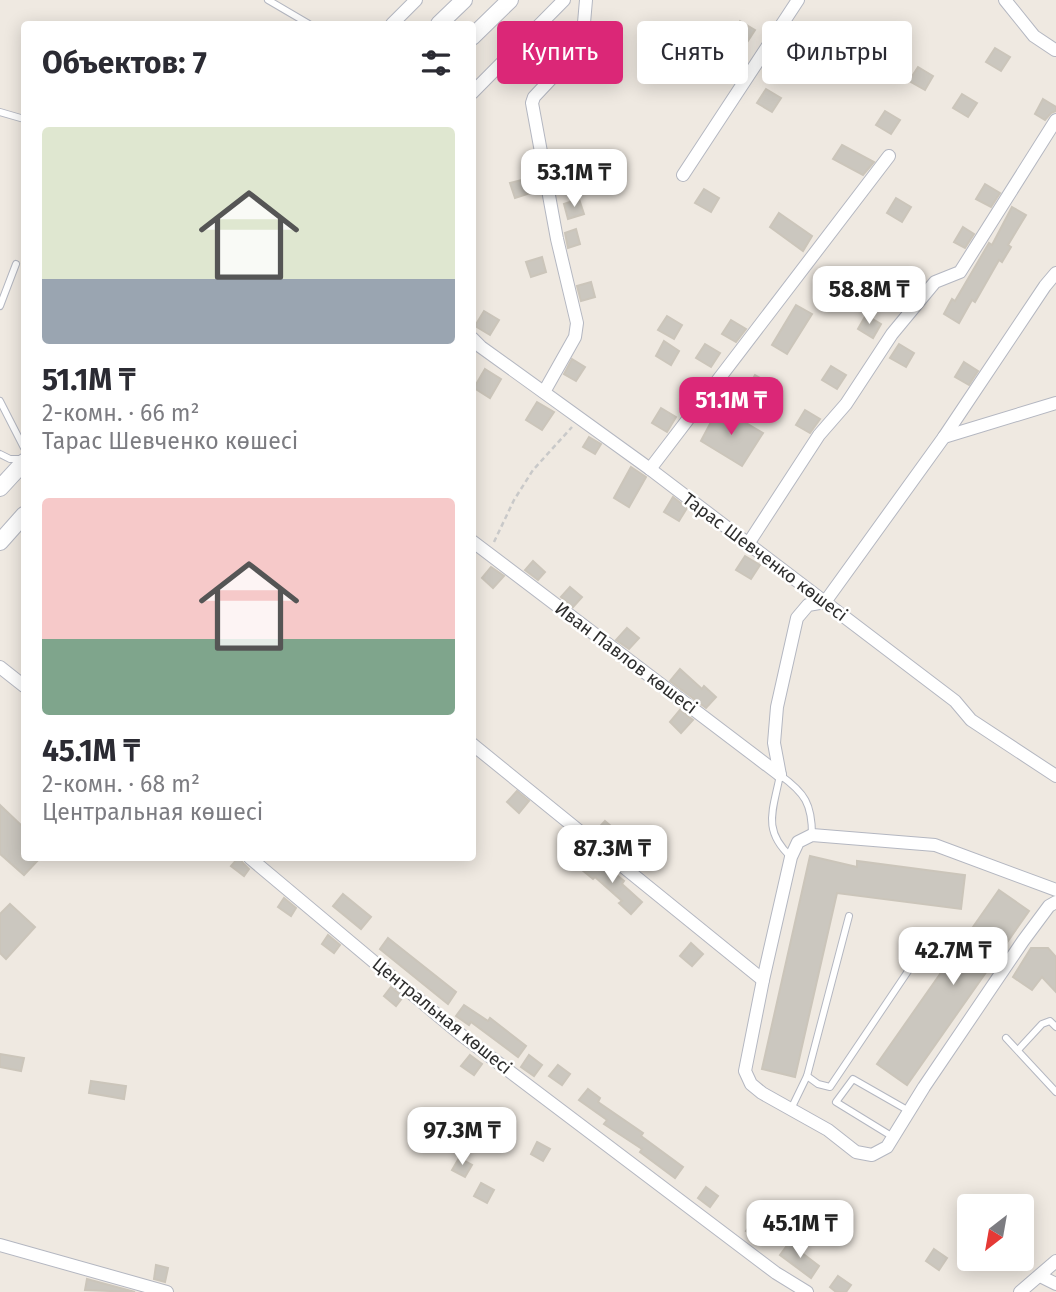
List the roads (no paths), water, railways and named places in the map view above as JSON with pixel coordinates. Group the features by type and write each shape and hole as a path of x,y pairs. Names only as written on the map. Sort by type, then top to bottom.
{"main road":[{"path":"442,21 464,0"},
{"path":"476,33 510,0"},
{"path":"0,488 21,464"},
{"path":"0,542 21,519"}],"street":[{"path":"396,21 415,0"},
{"path":"476,89 564,0"},
{"path":"544,392 576,337 577,323 557,239 532,103 534,97 582,46 585,4 595,0"},
{"path":"683,175 798,0"},
{"path":"1006,0 1014,14 1034,36 1055,50"},
{"path":"748,544 819,435 846,404 892,334 935,282 960,272 1056,120"},
{"path":"650,469 890,156"},
{"path":"780,775 774,743 776,707 797,618 808,605 825,602 944,437 1056,273"},
{"name":"Тарас Шевченко көшесі","path":"476,342 650,469 955,701 971,720 1056,776"},
{"path":"944,437 1056,403"},
{"name":"Иван Павлов көшесі","path":"476,544 780,775"},
{"path":"0,667 21,684"},
{"path":"476,747 763,980"},
{"path":"1056,890 935,845 812,835 798,842 791,858 745,1071 751,1084 828,1130 856,1152 872,1155 887,1147 1023,941 1049,906 1056,902"},
{"name":"Центральная көшесі","path":"254,861 460,1034 776,1273 807,1292"},
{"path":"0,1245 167,1292"},
{"path":"1020,1292 1056,1261"},
{"path":"1040,1276 1056,1284"}],"lane":[{"path":"268,0 304,21"},
{"path":"0,112 21,118"},
{"path":"0,306 16,264"},
{"path":"0,401 21,441"},
{"path":"0,454 10,459 21,460"},
{"path":"791,858 772,832 772,812 780,775 797,787 808,803 812,835"},
{"path":"791,1109 807,1076 849,916"},
{"path":"807,1076 818,1084 830,1087 931,937"},
{"path":"1018,1050 1045,1021 1050,1021 1056,1027"},
{"path":"1006,1038 1056,1092"},
{"path":"893,1137 836,1102 853,1079 909,1111"}]}
